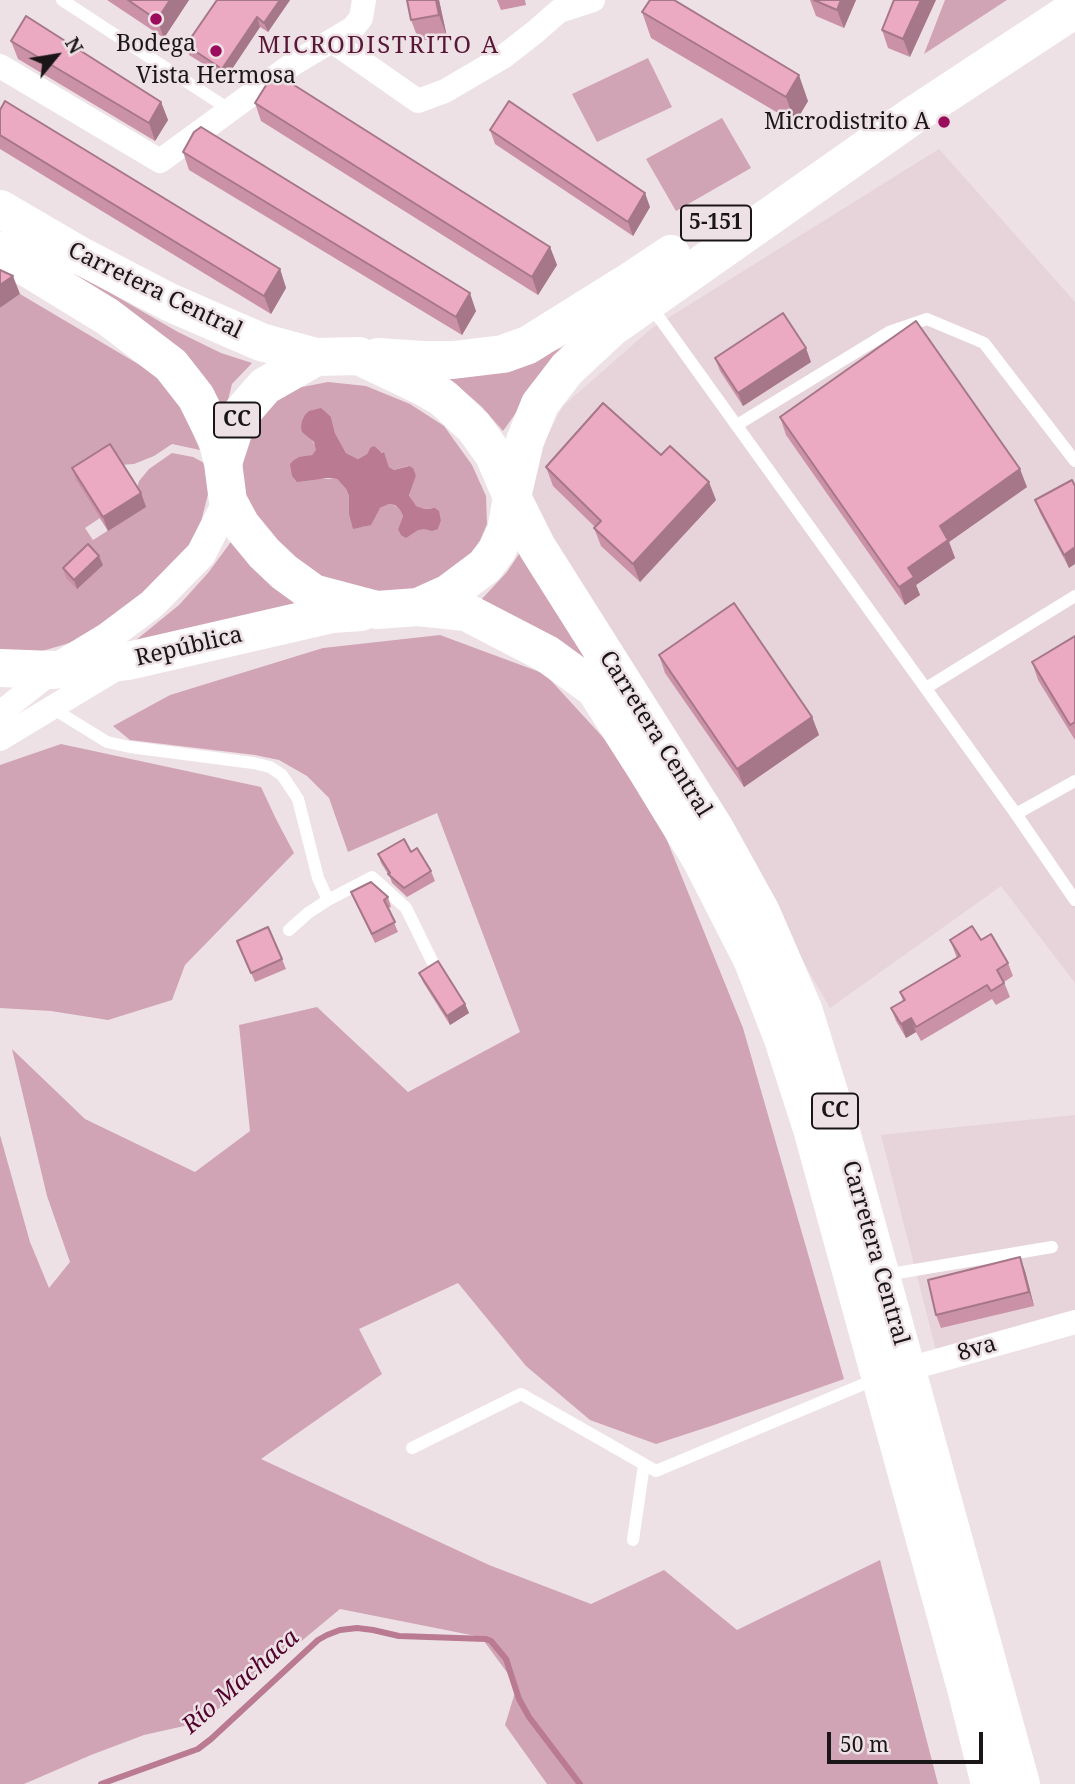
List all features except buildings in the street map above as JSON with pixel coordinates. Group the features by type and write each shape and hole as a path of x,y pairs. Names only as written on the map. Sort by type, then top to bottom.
{"main road":[{"name":"5-151","path":"512,497 525,441 540,404 567,369 611,328 640,291 1042,0"},
{"name":"5-151","path":"359,356 422,360 503,354 528,345 640,291 1075,9"},
{"name":"Carretera Central","path":"0,209 77,254 169,302 261,342 316,357"},
{"name":"Carretera Central","path":"0,251 108,317 171,365 201,407 217,439 223,463"},
{"name":"CC","path":"359,356 443,398 474,427 494,455 512,497 506,531 485,566 449,593 418,607 377,610 313,593 264,553 241,525 228,500 223,463 238,417 265,386 316,357 359,356"},
{"name":"Carretera Central","path":"512,497 537,547 715,829 761,912 803,1009 840,1128 868,1280 893,1373 990,1784"},
{"name":"Carretera Central","path":"418,607 466,612 547,654 595,689 701,859 752,959 868,1280"},
{"name":"República","path":"0,668 54,670 128,661 332,614 377,610"},
{"name":"Carretera Central","path":"893,1373 1021,1784"}],"street":[{"path":"0,66 160,160 293,65 353,27 361,18 363,0"},
{"path":"332,41 418,101 444,91 503,57 535,32 557,6 593,0"},
{"path":"0,713 54,670 108,637 152,604 201,554 228,500"},
{"path":"0,739 128,661"},
{"name":"8va","path":"893,1373 1075,1322"}],"lane":[{"path":"62,0 230,110"},
{"path":"640,291 1075,900"},
{"path":"737,425 889,332 927,319 984,343 1075,461"},
{"path":"926,688 1075,596"},
{"path":"52,708 107,742 253,763 270,767 282,775 298,799 318,878 328,900"},
{"path":"1016,814 1075,781"},
{"path":"289,930 328,900 372,877 406,908 432,961"},
{"path":"868,1280 1052,1247"},
{"path":"412,1448 521,1394 656,1471 893,1373"},
{"path":"634,1540 644,1465"}],"shaded area":[{"path":"945,0 1007,0 924,54"},
{"path":"648,58 672,107 597,142 572,94"},
{"path":"722,118 751,168 676,211 646,159"},
{"path":"939,149 1075,302 1075,983 1001,886 830,1008 710,800 533,517 527,475 563,406 652,328"},
{"path":"69,269 178,332 221,353 252,363 232,384 224,416 65,275"},
{"path":"20,294 155,374 179,402 200,450 172,444 154,456 134,464 121,465 77,482 100,518 85,528 93,540 145,507 136,492 139,481 149,469 172,453 193,457 206,464 209,490 197,538 162,583 76,641 39,652 0,653 0,308"},
{"path":"563,347 503,431 481,406 450,379 506,371"},
{"path":"328,382 366,386 410,404 444,426 472,465 486,496 487,524 476,550 452,574 420,589 369,595 317,576 257,527 240,485 245,445 254,421 272,400 297,388","holes":["331,417 335,433 346,453 358,459 367,454 370,448 384,453 389,467 394,470 408,466 416,476 409,494 415,506 431,508 441,521 438,529 398,529 403,516 400,510 389,504 380,508 364,527 356,527 349,514 349,496 337,479 319,479 294,460 312,455 316,451 310,438"]},
{"path":"321,408 331,417 335,433 346,453 358,459 374,446 384,452 389,467 394,470 409,466 413,468 416,476 409,495 416,506 439,511 441,521 438,529 418,530 406,538 398,529 403,516 400,510 389,504 380,508 371,525 353,529 349,514 349,496 337,479 297,482 292,476 290,464 299,457 312,455 316,450 314,442 302,432 302,421 309,411"},
{"path":"236,535 314,604 120,653 179,605 208,573"},
{"path":"523,548 609,682 480,601 507,572"},
{"path":"440,635 545,674 643,781 743,1028 844,1379 656,1444 590,1420 526,1366 458,1283 359,1329 382,1374 261,1459 489,1565 591,1604 664,1570 737,1630 880,1560 938,1784 547,1784 505,1725 517,1686 481,1637 340,1609 202,1722 144,1735 24,1784 0,1784 0,1135 30,1242 49,1288 70,1262 47,1196 12,1049 85,1119 195,1172 250,1131 239,1025 317,1007 408,1092 520,1032 437,813 348,852 329,798 307,776 279,760 130,740 113,726 170,695 323,648"},
{"path":"61,744 261,787 294,853 185,965 172,1000 108,1020 51,1011 0,1008 0,765"},
{"path":"1075,1115 1075,1316 937,1354 881,1135"}],"waterway":[{"name":"Río Machaca","path":"101,1784 198,1749 318,1640 340,1630 357,1628 399,1636 491,1641 506,1659 519,1699 529,1717 580,1784"}],"place":[{"name":"Bodega","path":"156,19"},
{"name":"Vista Hermosa","path":"216,51"},
{"name":"Microdistrito A","path":"944,122"}],"district":[{"name":"MICRODISTRITO A","path":"379,46"}]}
